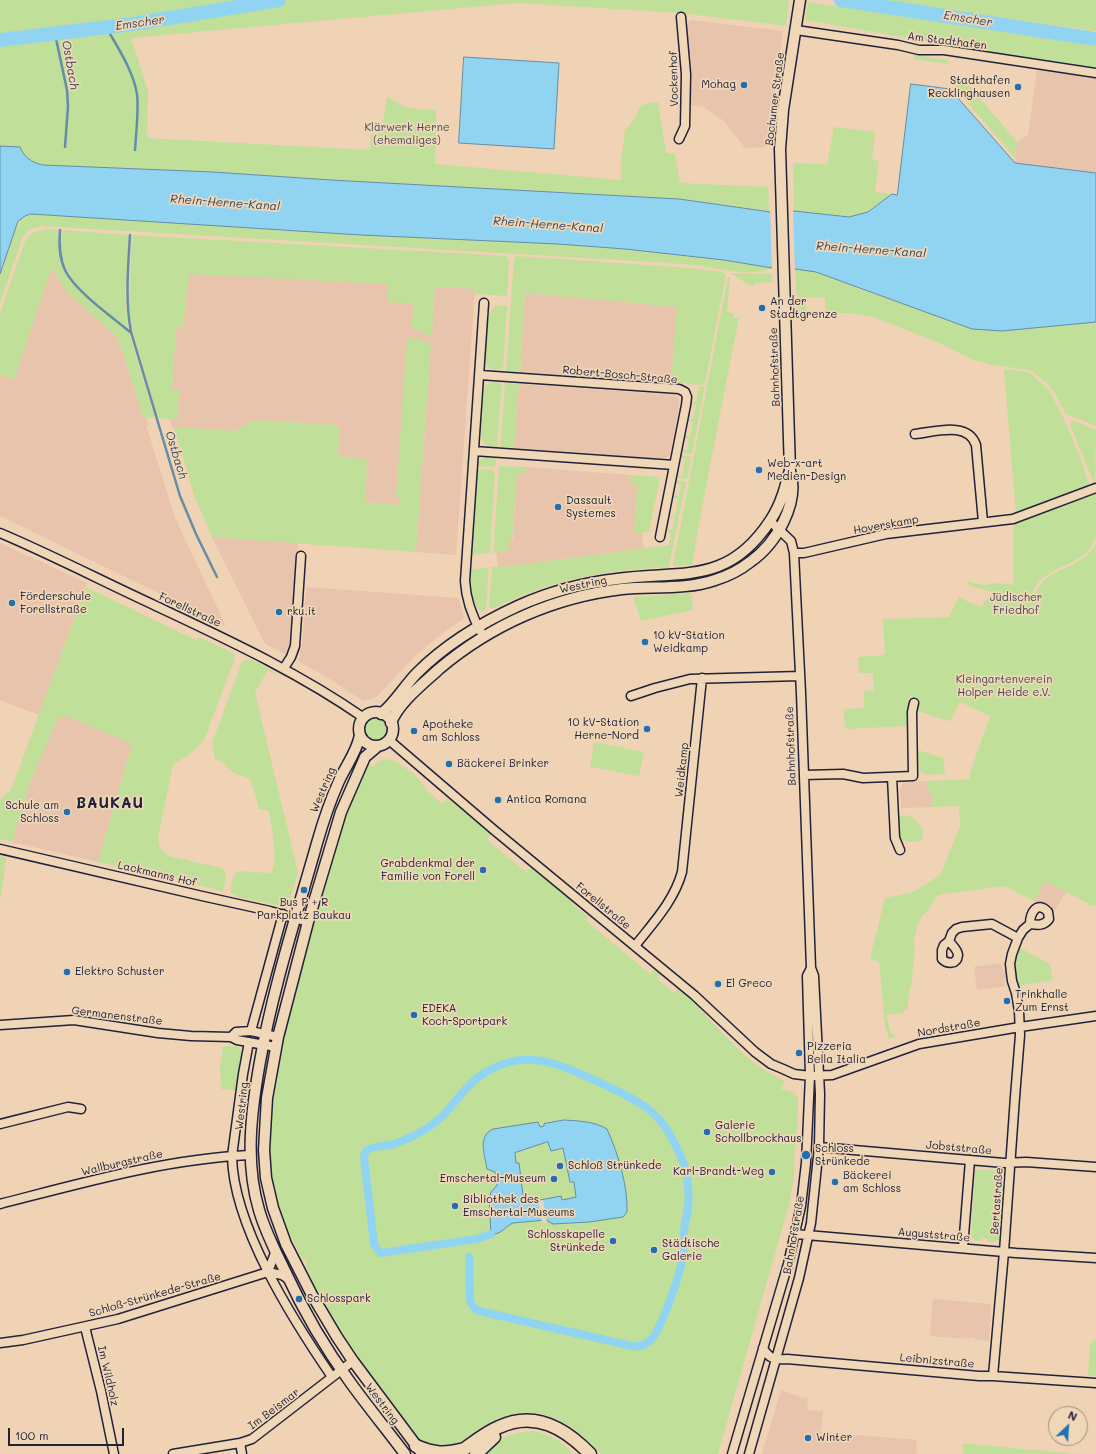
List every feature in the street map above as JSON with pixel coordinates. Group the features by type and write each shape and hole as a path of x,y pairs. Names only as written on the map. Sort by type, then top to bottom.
{"highway":[{"path":"466,1452 500,1426 518,1421 530,1420 556,1427 570,1436 590,1454"},
{"path":"419,1450 442,1454 466,1452 510,1428 527,1426 544,1428 560,1435 572,1445 579,1454"}],"main road":[{"name":"Bochumer Straße","path":"782,201 780,149 783,110 799,5"},
{"name":"Bahnhofstraße","path":"779,529 787,514 792,497 793,480 790,470 782,201"},
{"path":"770,521 780,504 790,470"},
{"name":"Westring","path":"381,714 407,683 432,660 446,648 490,619 535,599 577,586 617,578 695,573 713,569 734,559 752,543 770,521"},
{"name":"Westring","path":"391,723 398,709 424,683 450,660 484,636 541,609 581,596 620,590 686,586 714,580 728,575 751,562 770,543 779,529"},
{"path":"372,713 381,714 391,723 392,732 389,740 378,746 367,744 360,735 360,726 364,718 372,713"},
{"name":"Westring","path":"360,735 358,748 342,774 325,815 273,998 255,1089 250,1155 257,1204 265,1227 288,1279 313,1324 342,1369 405,1454"},
{"name":"Westring","path":"378,746 365,757 341,812 308,922 277,1042 268,1098 264,1150 268,1191 278,1225 312,1295 337,1338 419,1450"}],"street":[{"name":"Vockenhof","path":"679,139 685,126 686,74 681,17"},
{"name":"Am Stadthafen","path":"796,30 898,45 919,50 944,50 1096,73"},
{"path":"484,304 465,581 465,594 478,626 484,636"},
{"name":"Robert-Bosch-Straße","path":"480,374 679,389 685,392 686,405 660,537"},
{"path":"915,434 956,430 966,432 972,437 976,445 983,522"},
{"path":"474,451 674,465"},
{"name":"Hoverskamp","path":"794,554 886,534 1017,518 1096,488"},
{"name":"Bahnhofstraße","path":"749,1454 799,1278 808,1236 819,1147 820,1076 814,976 811,968 794,554 791,541 770,521"},
{"name":"Forellstraße","path":"0,533 214,633 284,668 364,718"},
{"path":"284,668 291,657 295,646 301,556"},
{"path":"631,696 690,679 800,676"},
{"name":"Weidkamp","path":"635,946 668,905 676,891 682,872 702,678"},
{"path":"804,776 843,774 863,778 914,776 912,712 914,703"},
{"name":"Forellstraße","path":"389,740 494,830 694,995 755,1052 771,1064 794,1074 810,1076"},
{"path":"892,777 895,838 900,850"},
{"name":"Lackmanns Hof","path":"0,849 283,914 308,922"},
{"path":"252,1031 283,914"},
{"path":"949,941 952,933 956,929 992,924 1018,938 1023,930 1030,924"},
{"name":"Bertastraße","path":"993,1376 1020,1035 1019,1011 1012,981 1010,964 1018,938"},
{"name":"Bahnhofstraße","path":"732,1454 795,1234 801,1206 806,1163 810,1076 807,976 811,968"},
{"name":"Nordstraße","path":"810,1076 820,1076 849,1070 919,1044 1096,1016"},
{"name":"Germanenstraße","path":"0,1025 74,1020 158,1033 191,1036 231,1036 237,1040 250,1042 264,1039"},
{"name":"Germanenstraße","path":"231,1036 236,1032 252,1031 264,1039 277,1042"},
{"name":"Westring","path":"250,1042 243,1074 232,1156 232,1169 249,1228 268,1272 300,1328 332,1377"},
{"path":"0,1124 68,1107 80,1108"},
{"name":"Jobststraße","path":"819,1147 1011,1163 1026,1162 1096,1167"},
{"name":"Wallburgstraße","path":"0,1204 166,1164 250,1155"},
{"path":"963,1248 970,1160"},
{"name":"Auguststraße","path":"795,1234 1004,1252 1096,1258"},
{"path":"276,1253 268,1272 288,1279"},
{"name":"Schloß-Strünkede-Straße","path":"0,1343 85,1327 118,1319 268,1272"},
{"name":"Im Wildholz","path":"85,1327 101,1391 114,1454"},
{"path":"763,1348 770,1357 776,1360"},
{"name":"Leibnizstraße","path":"776,1360 787,1359 979,1376 1096,1383"},
{"name":"Im Beismar","path":"173,1454 240,1443 252,1439 353,1361"},
{"path":"240,1443 242,1454"}],"shaded area":[{"path":"690,20 783,31 767,147 745,148 724,121 704,107 690,105 691,66 687,26"},
{"path":"1038,64 1096,73 1096,173 1015,163 1017,142 1028,135"},
{"path":"52,267 60,282 118,338 143,417 146,417 149,425 146,425 175,518 226,626 0,516 0,375 14,379"},
{"path":"189,273 387,284 414,304 432,336 435,287 475,289 456,555 416,552 431,345 396,497 399,497 399,505 365,502 367,459 338,456 340,429 336,425 257,420 251,421 239,430 232,431 172,427 170,419 175,419 178,417 179,390 172,390 176,327 183,328"},
{"path":"525,293 677,307 671,382 520,372"},
{"path":"519,384 676,396 679,400 679,406 670,455 662,459 514,448"},
{"path":"525,467 631,475 630,484 637,484 634,533 642,532 643,546 646,548 503,567 498,566 496,552 510,550 510,539 513,539 517,474 525,474"},
{"path":"212,537 298,543 292,640 287,655 265,644"},
{"path":"0,543 87,583 39,715 0,700"},
{"path":"307,587 457,598 459,599 464,617 416,655 377,696 363,701 327,677 298,661 302,645"},
{"name":"Schule am Schloss","path":"69,716 132,744 98,862 12,842 30,782 58,718"},
{"path":"928,781 928,791 931,791 932,807 901,808 900,789 903,783"},
{"path":"1045,881 1066,892 1053,914 1048,906 1034,901"},
{"path":"1001,963 1003,970 1006,972 1006,977 1004,979 1005,986 977,990 974,967"},
{"path":"933,1299 991,1304 989,1341 977,1340 976,1338 971,1337 970,1339 930,1336"},
{"path":"781,1390 808,1398 807,1410 823,1411 821,1432 916,1440 917,1454 762,1454"}],"green space":[{"name":"Klärwerk Herne (ehemaliges)","path":"0,0 789,0 786,26 680,13 517,3 131,38 148,90 147,138 370,150 371,133 381,133 387,97 408,108 436,110 435,164 621,180 621,162 625,130 634,120 641,105 658,102 666,153 675,154 680,183 768,187 769,211 679,199 213,172 43,165 29,159 19,147 0,146"},
{"path":"885,0 1096,0 1096,31 914,5"},
{"path":"808,2 1096,45 1096,68 977,50 805,20"},
{"path":"914,55 948,60 948,64 914,59"},
{"path":"959,74 1017,142 1015,158 956,89"},
{"path":"834,127 875,132 872,160 879,161 875,192 892,194 868,212 849,217 794,211 793,163 827,164"},
{"path":"31,214 361,235 558,244 625,249 724,260 772,268 763,271 743,272 664,263 41,226 30,229 23,236 0,304 0,274 14,232 20,220"},
{"path":"45,229 58,230 60,258 69,279 79,290 129,333 155,418 143,417 118,338 70,295 60,282 52,267 14,380 0,375 0,314 26,239 32,233"},
{"path":"63,230 129,235 125,294 128,330 87,295 70,274 64,263 61,251"},
{"path":"132,235 506,256 509,261 507,296 475,294 475,289 435,287 432,337 411,328 414,304 388,302 387,284 189,274 183,328 176,328 172,389 179,390 178,417 175,420 158,418 130,319 129,298"},
{"path":"516,256 691,268 722,272 726,275 705,383 700,385 671,382 677,307 525,293 520,372 506,371 514,259"},
{"path":"795,269 816,272 891,300 1002,331 1096,322 1096,426 1066,414 1054,392 1046,382 1030,370 976,361 937,342 873,317 847,313 826,313 825,298 806,298 807,313 798,314"},
{"path":"730,273 772,274 773,282 755,283 752,287"},
{"path":"728,277 730,277 727,312 734,313 734,318 739,318 692,565 675,566 673,565"},
{"path":"496,305 507,306 503,370 495,370 488,367 486,357 484,356 487,317"},
{"path":"407,337 415,337 431,345 416,552 212,537 194,495 174,427 234,431 257,420 336,425 340,429 338,456 367,459 365,502 399,505 399,497 396,497"},
{"path":"1004,369 1030,373 1049,390 1064,419 1082,462 1090,488 1016,514"},
{"path":"490,382 502,383 497,447 484,444 481,431 479,430 482,396 484,395 485,387"},
{"path":"505,383 519,384 514,448 500,447"},
{"path":"705,386 692,454 681,452 682,450 687,450 689,439 684,438 684,435 690,436 693,422 688,421 687,419 693,419 696,405 691,404 690,401 696,402 699,387"},
{"path":"1074,421 1096,430 1095,486 1070,424"},
{"path":"680,455 691,457 687,479 676,477 677,475 682,476 685,459 680,458"},
{"path":"484,457 496,457 496,464 494,467 477,466 479,461"},
{"path":"500,466 525,467 525,474 517,474 510,550 493,553 499,468"},
{"path":"476,469 492,470 495,474 490,553 471,555"},
{"path":"631,475 660,477 649,532 634,533 637,484 630,484"},
{"path":"676,480 686,482 669,567 645,568 579,578 538,590 495,608 489,608 492,567 504,567 669,545 671,533 666,531 667,529 672,530 674,518 669,517 669,515 675,516 678,499 672,497 673,495 679,496 681,484 675,483"},
{"path":"1094,492 1096,495 1096,535 1092,546 1084,555 1075,561 1053,571 1044,577 1036,585 1032,596 1045,579 1079,561 1091,551 1096,544 1096,905 1091,905 1045,881 1034,901 1004,886 938,895 926,913 923,914 917,927 913,945 915,947 907,1010 904,1010 903,1013 886,1015 891,1034 895,1034 896,1036 889,1039 885,1025 879,962 870,959 885,898 914,892 940,875 960,826 959,806 932,807 931,792 928,791 928,781 970,779 970,773 990,716 960,702 951,720 947,721 918,711 918,699 909,696 909,726 845,729 844,709 864,708 864,691 874,690 873,673 859,673 858,657 885,655 883,619 949,617 959,596 968,602 983,607 984,602 993,592 970,586 966,581 984,585 1000,583 1015,585 1013,578 1014,522"},
{"path":"489,567 486,609 482,612 477,608 470,593 469,570"},
{"path":"86,587 185,635 197,640 199,637 235,654 234,661 204,740 191,753 173,765 158,838 160,848 169,856 222,868 226,876 223,891 98,862 132,744 66,716 58,718 30,782 12,842 0,839 0,799 9,792 12,787"},
{"path":"692,593 693,610 641,621 633,597"},
{"path":"247,659 253,660 276,673 276,675 268,670 255,692 298,873 289,903 285,907 238,897 230,892 233,878 238,871 269,873 273,870 274,863 274,841 269,812 266,809 259,810 249,778 236,774 224,763 215,759 212,743 241,664"},
{"path":"377,718 386,721 389,730 386,739 377,742 368,739 365,730 368,721"},
{"path":"594,742 644,752 639,776 590,767"},
{"path":"918,750 943,758 945,774 930,775 922,772 919,765"},
{"path":"390,759 414,774 426,789 442,804 447,798 491,834 487,840 526,872 531,867 572,901 571,903 588,917 585,920 650,974 655,969 661,974 657,979 674,993 678,988 741,1052 769,1073 785,1081 781,1089 793,1092 798,1097 794,1179 789,1205 718,1454 601,1454 579,1433 555,1418 541,1414 528,1413 513,1414 498,1419 474,1432 451,1448 441,1449 431,1447 421,1442 413,1435 363,1369 341,1336 309,1280 312,1279 305,1265 307,1264 305,1259 302,1260 291,1236 289,1238 280,1218 272,1189 268,1159 270,1114 281,1044 299,971 340,827 365,762 373,767 378,761"},
{"path":"907,815 915,819 920,825 923,833 922,841 914,842 900,838 897,816"},
{"path":"0,856 6,857 1,897 0,897"},
{"path":"1020,948 1050,964 1053,980 1017,986 1015,967"},
{"path":"223,1046 238,1046 242,1051 236,1091 221,1089 220,1066"},
{"path":"975,1169 1000,1171 1004,1174 999,1240 995,1242 987,1242 987,1239 982,1238 982,1241 976,1241 971,1236"},
{"path":"1096,1340 1096,1376 1088,1376 1090,1345 1092,1341"},
{"path":"533,1431 555,1438 573,1454 483,1454 499,1440 505,1437"},
{"path":"963,1444 971,1444 1077,1454 963,1454"}],"water":[{"path":"464,57 559,63 554,149 459,143"},
{"name":"Rhein-Herne-Kanal","path":"911,84 950,89 1015,163 1096,173 1096,322 1002,331 972,329 816,272 772,268 724,260 625,249 558,244 361,235 31,214 18,221 0,274 0,146 20,147 29,159 43,165 213,172 679,199 771,212 794,211 849,217 868,212 892,194 897,195"},
{"path":"564,1120 591,1123 607,1129 622,1170 626,1191 627,1212 623,1217 589,1222 553,1224 546,1220 513,1223 501,1232 491,1234 489,1198 491,1192 497,1185 495,1172 487,1169 483,1147 485,1136 493,1129 538,1122 540,1127 544,1126 544,1124","holes":["548,1142 551,1151 563,1148 570,1182 574,1182 576,1197 562,1200 561,1196 524,1203 519,1163 516,1163 515,1153"]}],"pier":[{"path":"770,209 793,210 795,271 772,270"},
{"path":"543,1200 547,1223 542,1223 538,1201"}],"waterway":[{"name":"Emscher","path":"0,40 133,24 279,0"},
{"name":"Emscher","path":"841,0 1096,39"},
{"name":"Ostbach","path":"106,27 124,59 135,85 138,106 135,150"},
{"name":"Ostbach","path":"55,34 67,90 68,106 65,147"},
{"name":"Ostbach","path":"60,230 60,245 63,265 70,278 85,295 130,332"},
{"name":"Ostbach","path":"130,235 128,308 131,332 180,496 196,534 217,577"},
{"path":"469,1257 470,1299 475,1309 479,1311 632,1346 645,1344 654,1336 661,1324 675,1286 682,1261 684,1228 689,1197 686,1175 681,1156 670,1135 658,1118 640,1103 605,1085 559,1065 534,1060 510,1062 490,1069 468,1086 449,1109 431,1126 402,1141 367,1150 364,1157 374,1244 381,1253 477,1239 491,1234"}],"place":[{"name":"Mohag","path":"744,85"},
{"name":"Stadthafen Recklinghausen","path":"1018,87"},
{"name":"An der Stadtgrenze","path":"762,308"},
{"name":"Web-x-art Medien-Design","path":"759,470"},
{"name":"Dassault Systemes","path":"558,507"},
{"name":"Förderschule Forellstraße","path":"12,603"},
{"name":"rku.it","path":"279,612"},
{"name":"10 kV-Station Weidkamp","path":"645,642"},
{"name":"10 kV-Station Herne-Nord","path":"647,729"},
{"name":"Apotheke am Schloss","path":"414,731"},
{"name":"Bäckerei Brinker","path":"449,764"},
{"name":"Antica Romana","path":"498,800"},
{"name":"Schule am Schloss","path":"67,812"},
{"name":"Grabdenkmal der Familie von Forell","path":"483,870"},
{"name":"Bus P + R Parkplatz Baukau","path":"304,890"},
{"name":"Elektro Schuster","path":"67,972"},
{"name":"El Greco","path":"718,984"},
{"name":"Trinkhalle Zum Ernst","path":"1007,1001"},
{"name":"EDEKA Koch-Sportpark","path":"414,1015"},
{"name":"Pizzeria Bella Italia","path":"799,1053"},
{"name":"Galerie Schollbrockhaus","path":"707,1132"},
{"name":"Schloss Strünkede","path":"806,1155"},
{"name":"Schloß Strünkede","path":"560,1166"},
{"name":"Karl-Brandt-Weg","path":"772,1172"},
{"name":"Emschertal-Museum","path":"554,1179"},
{"name":"Bäckerei am Schloss","path":"835,1182"},
{"name":"Bibliothek des Emschertal-Museums","path":"455,1206"},
{"name":"Schlosskapelle Strünkede","path":"613,1241"},
{"name":"Städtische Galerie","path":"654,1250"},
{"name":"Schlosspark","path":"299,1299"},
{"name":"Winter","path":"808,1438"}],"district":[{"name":"BAUKAU","path":"110,803"}],"park label":[{"name":"Jüdischer Friedhof","path":"1016,604"},
{"name":"Kleingartenverein Holper Heide e.V.","path":"1004,686"}]}
